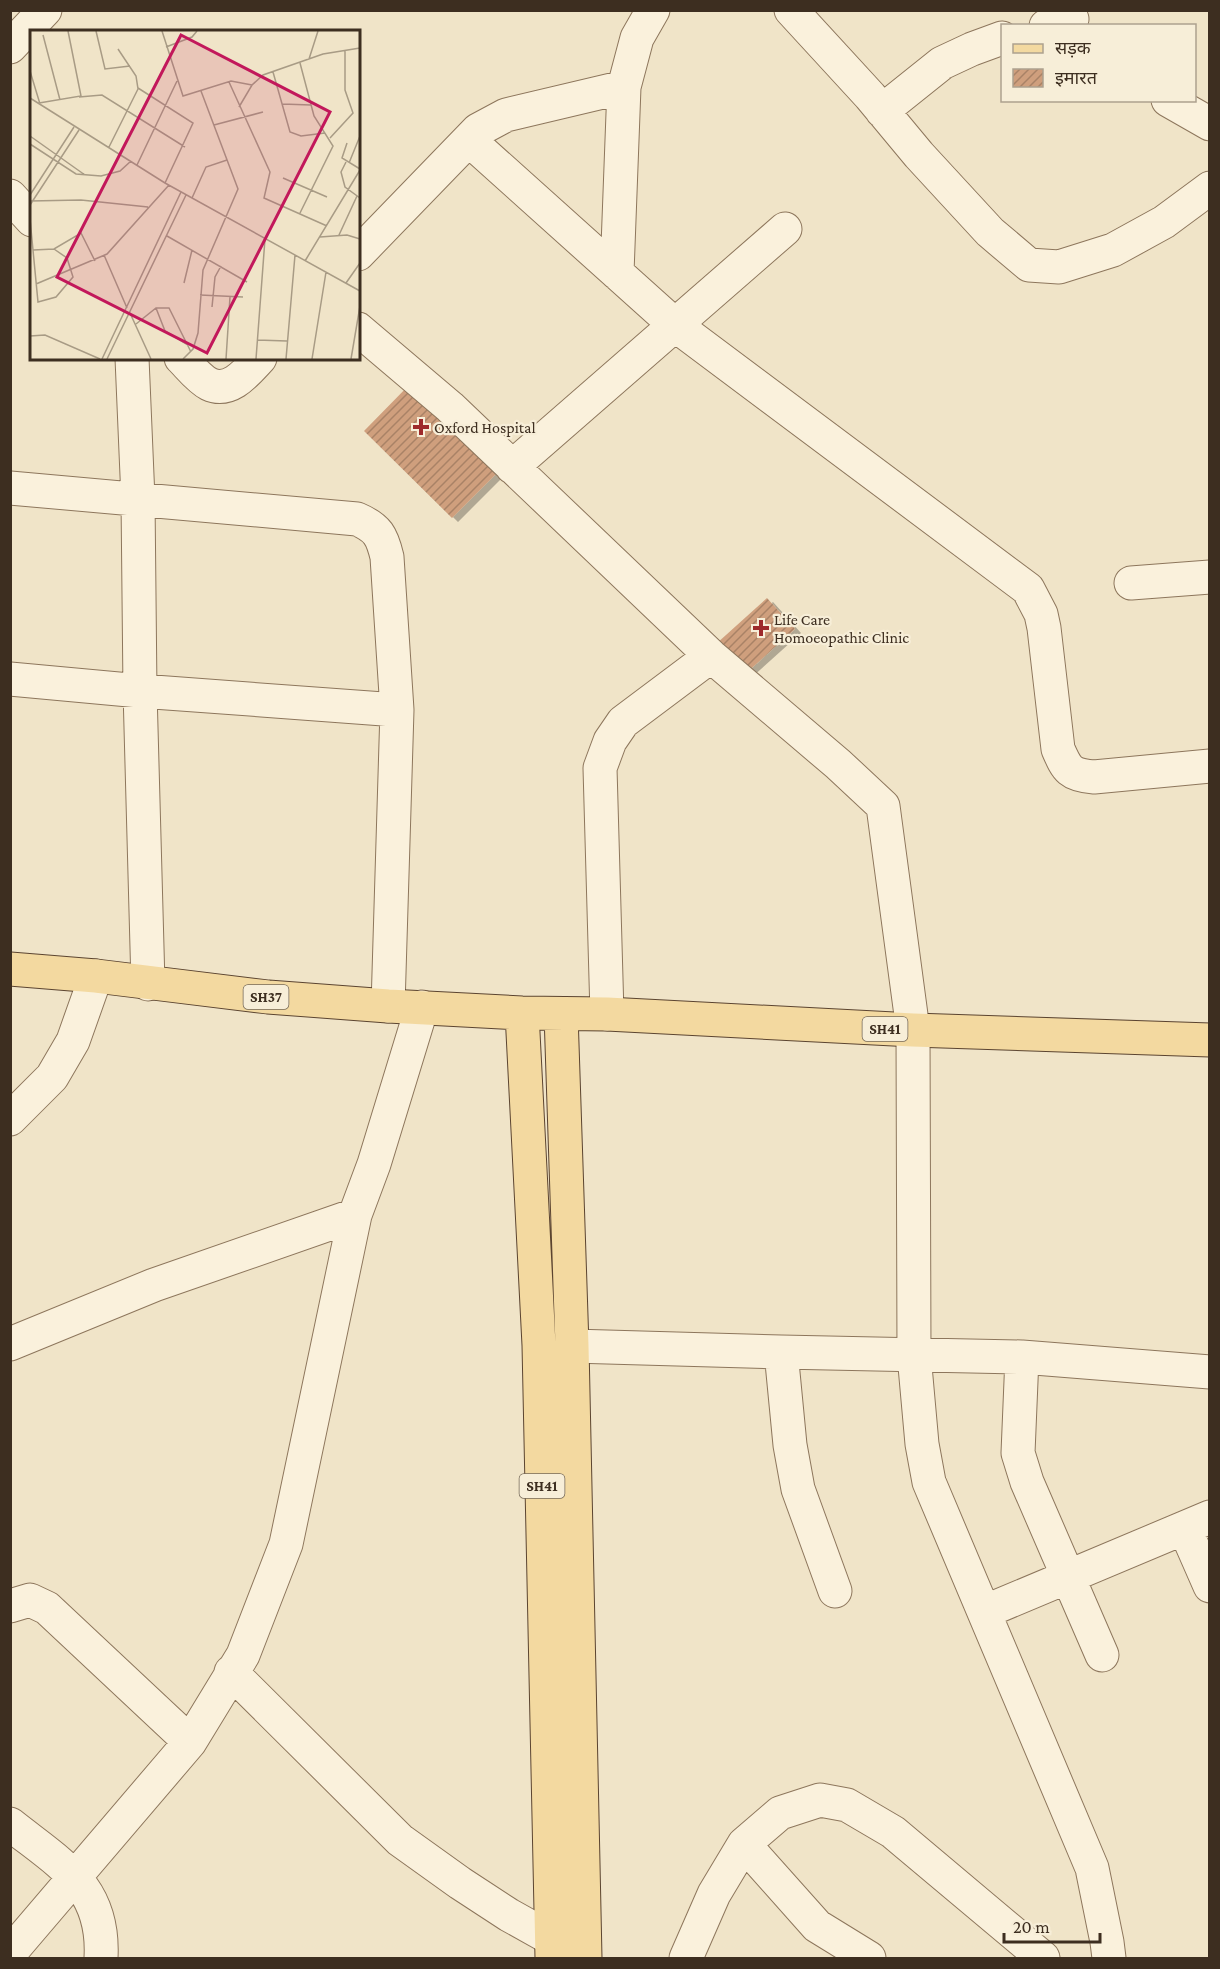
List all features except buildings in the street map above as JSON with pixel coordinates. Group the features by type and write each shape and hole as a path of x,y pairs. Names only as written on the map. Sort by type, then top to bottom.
{"main road":[{"name":"SH37","path":"10,969 96,976 268,997 522,1013"},
{"name":"SH41","path":"552,1949 539,1345 522,1013 607,1014 913,1030 1209,1040"},
{"name":"SH41","path":"561,1014 572,1346 585,1959"}],"street":[{"path":"10,47 45,10"},
{"path":"617,273 624,87 637,38 653,10"},
{"path":"791,10 990,232 1029,265 1059,267 1113,250 1164,222 1209,188"},
{"path":"882,111 942,63 1001,38"},
{"path":"360,252 478,130 506,115 624,87"},
{"path":"1170,102 1209,124"},
{"path":"469,140 675,325 1028,589 1043,621 1058,749 1065,767 1078,776 1094,777 1209,766"},
{"path":"10,196 30,218"},
{"path":"512,467 784,229"},
{"path":"360,331 450,406 711,656 838,764 883,806 913,1030 914,1355 922,1444 928,1482 1092,1868 1107,1942 1108,1959"},
{"path":"132,360 138,499 140,691 148,984"},
{"path":"184,360 208,384 218,386 232,384 245,375 258,360"},
{"path":"10,488 357,519 371,525 383,539 387,557 397,710 388,1006"},
{"path":"1131,583 1209,577"},
{"path":"607,1014 600,768 610,741 623,722 711,656"},
{"path":"10,679 397,710"},
{"path":"10,1119 52,1077 74,1041 96,976"},
{"path":"10,1953 190,1742 243,1655 286,1544 355,1215 374,1164 423,1007"},
{"path":"10,1344 154,1285 355,1215"},
{"path":"572,1346 1022,1357 1209,1372"},
{"path":"781,1352 790,1445 798,1489 835,1591"},
{"path":"1022,1357 1018,1453 1027,1482 1102,1655"},
{"path":"984,1612 1197,1523 1209,1586"},
{"path":"10,1606 30,1600 47,1608 190,1742"},
{"path":"231,1672 400,1840 460,1884 509,1915 552,1949"},
{"path":"686,1959 714,1894 744,1844 780,1813 820,1800 847,1805 893,1832 1043,1959"},
{"path":"10,1824 75,1877 88,1894 99,1920 101,1959"},
{"path":"744,1844 817,1926 869,1959"}],"place":[{"name":"Oxford Hospital","path":"421,427"},
{"name":"Life Care Homoeopathic Clinic","path":"761,628"}]}
